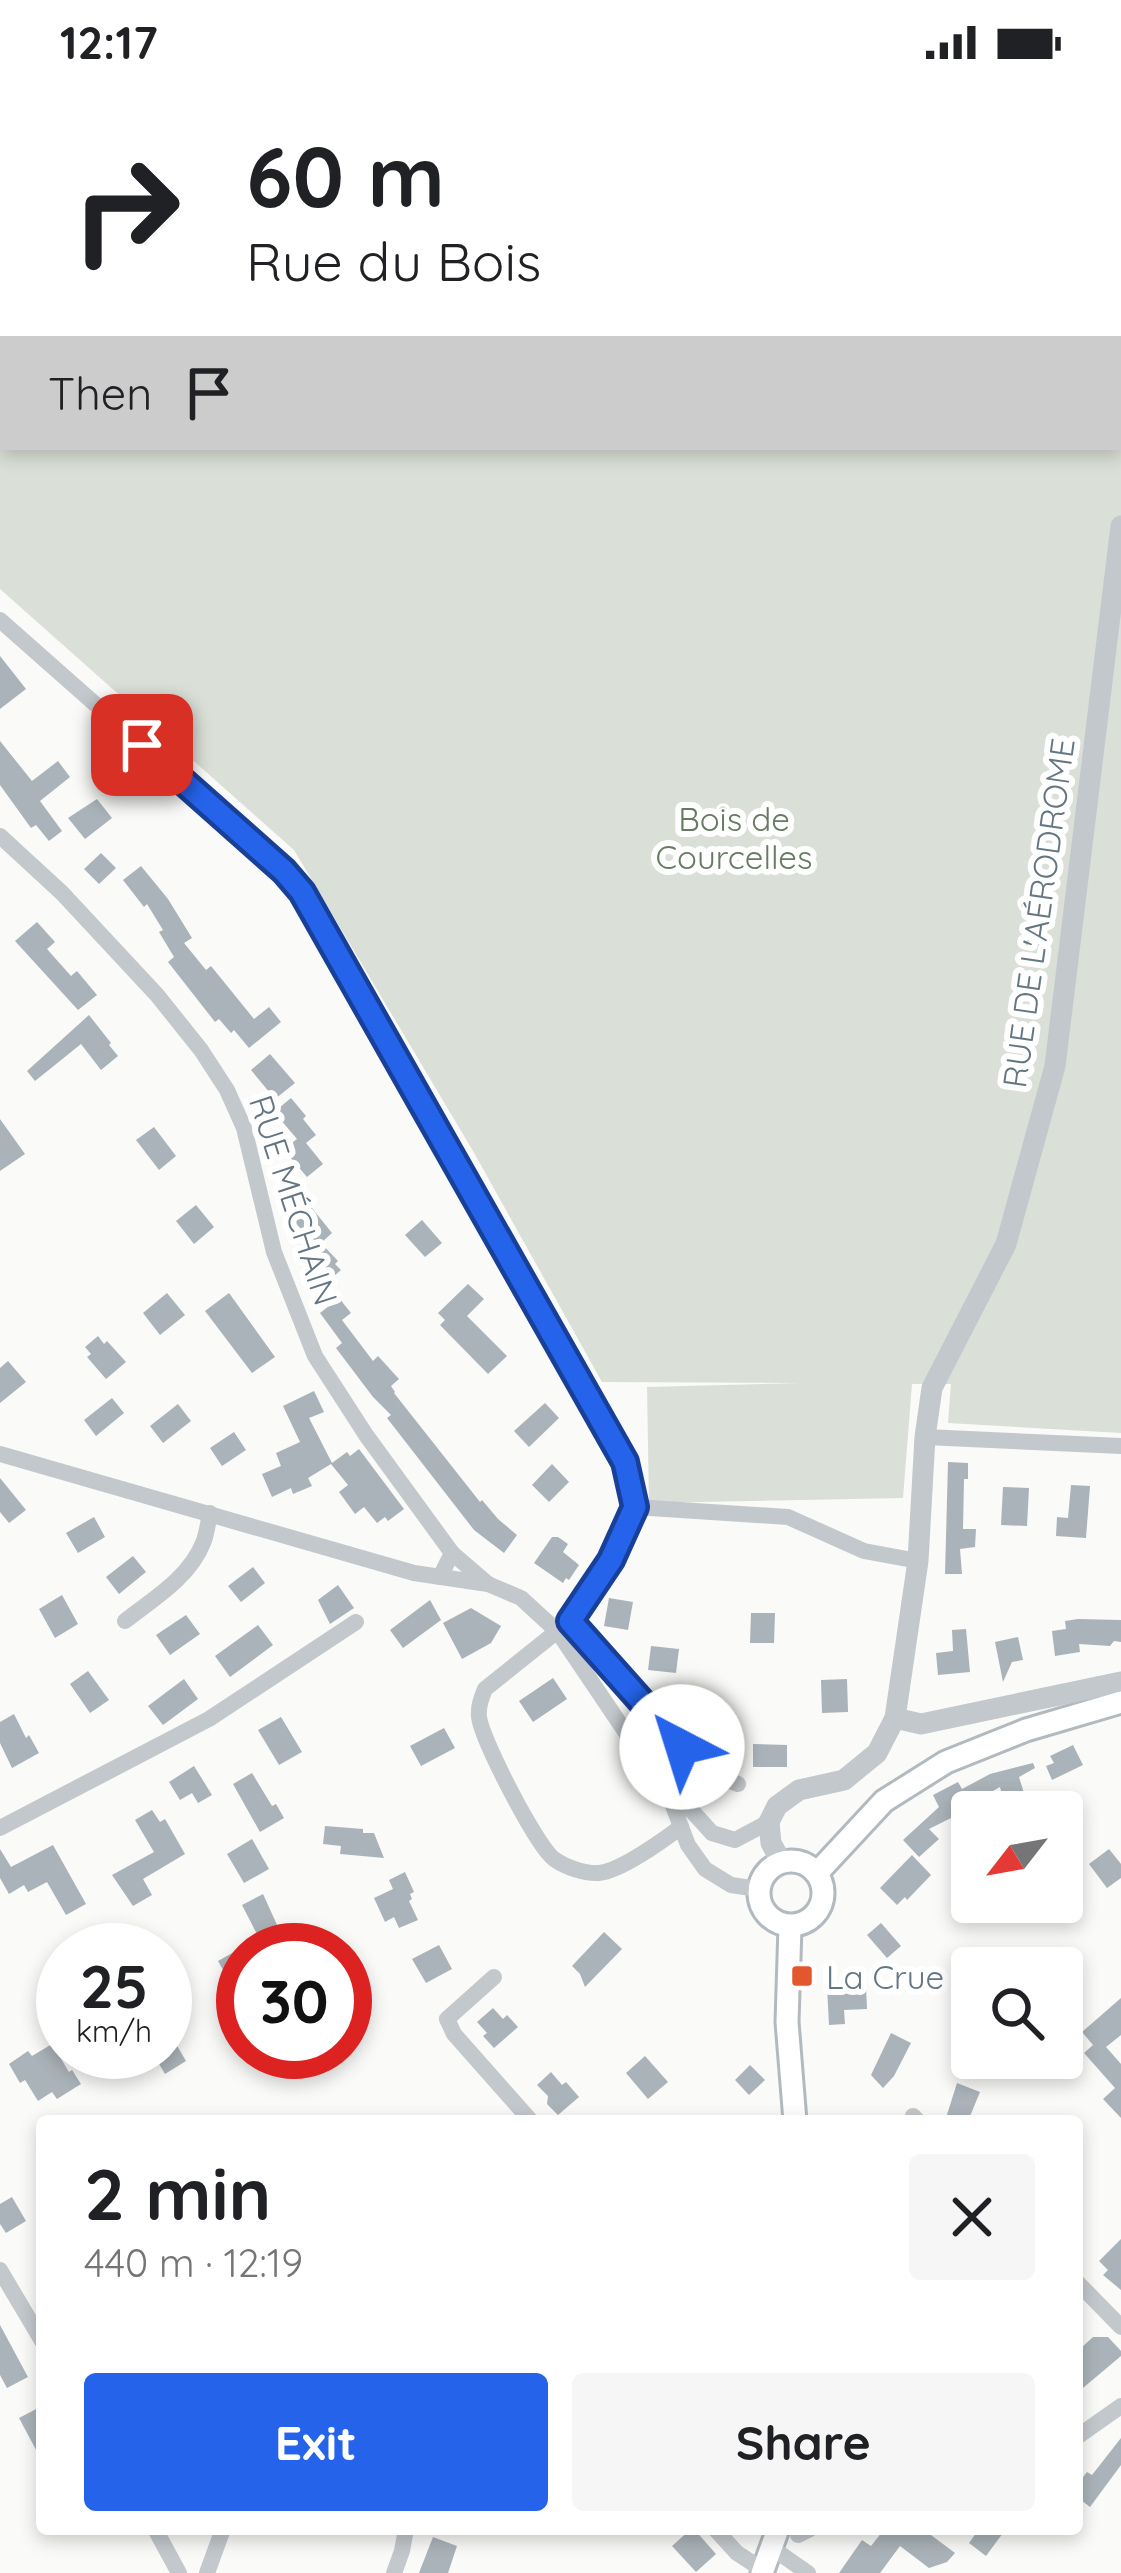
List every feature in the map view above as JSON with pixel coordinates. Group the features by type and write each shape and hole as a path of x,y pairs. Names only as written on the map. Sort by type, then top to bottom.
{"main road":[{"path":"818,1872 884,1801 946,1762 1026,1730 1121,1702"},
{"path":"782,1861 801,1861 818,1872 824,1890 821,1908 808,1922 790,1926 773,1920 761,1907 758,1889 770,1867 782,1861"},
{"path":"790,1926 788,2022 795,2115"}],"street":[{"name":"RUE DE L'AÉRODROME","path":"770,1822 777,1806 800,1790 844,1780 877,1753 896,1718 918,1561 932,1388 1006,1244 1055,1066 1121,526"},
{"path":"0,620 302,892 615,1443 625,1462 635,1507 611,1560 564,1626 485,1689 479,1720 518,1804 555,1860 597,1874 681,1827"},
{"name":"RUE MÉCHAIN","path":"0,836 62,893 201,1050 244,1128 274,1252 315,1357 452,1553 488,1584"},
{"path":"925,1437 1121,1446"},
{"path":"0,1454 414,1573 488,1584 520,1598 564,1626 711,1773 738,1784"},
{"path":"635,1507 788,1517 864,1551 918,1561"},
{"path":"125,1621 179,1579 203,1544 211,1513"},
{"path":"440,1577 452,1553"},
{"path":"0,1828 209,1719 356,1622"},
{"path":"564,1626 670,1798 688,1845 705,1869 731,1885 758,1889"},
{"path":"896,1718 922,1724 1121,1682"},
{"path":"670,1798 692,1811 712,1833 735,1840 770,1822 771,1843 782,1861"},
{"path":"494,1977 447,2019 454,2034 526,2115"},
{"path":"0,2270 36,2331"},
{"path":"1083,2288 1121,2326"},
{"path":"1083,2433 1121,2406"},
{"path":"158,2535 179,2573"},
{"path":"206,2573 221,2535"},
{"path":"394,2573 404,2535"},
{"path":"721,2535 737,2553 780,2547 808,2573"}],"green space":[{"name":"Bois de Courcelles","path":"0,450 1121,450 1121,1433 948,1423 951,1384 912,1384 903,1498 649,1503 647,1387 801,1383 602,1382 473,1151 294,850 0,589"}],"building":[{"path":"0,656 26,689 0,709"},
{"path":"0,741 32,781 58,761 70,777 40,801 62,831 49,841 36,825 31,828 0,785"},
{"path":"97,799 112,818 85,839 68,818"},
{"path":"101,853 116,868 99,884 84,869"},
{"path":"141,866 168,899 192,938 184,943 206,970 211,966 254,1019 269,1007 281,1022 249,1048 234,1030 231,1033 219,1019 215,1022 168,962 174,957 159,932 163,930 147,904 144,907 123,880"},
{"path":"37,922 55,942 47,949 71,976 77,971 97,995 78,1010 15,941"},
{"path":"89,1015 118,1056 101,1070 81,1044 35,1081 27,1071"},
{"path":"270,1054 295,1083 275,1099 251,1070"},
{"path":"291,1098 316,1135 306,1143 323,1164 307,1177 287,1147 297,1139 274,1112"},
{"path":"0,1119 25,1154 0,1171"},
{"path":"154,1127 176,1156 159,1170 136,1140"},
{"path":"300,1193 332,1233 321,1243 341,1270 326,1283 296,1248 307,1238 282,1209"},
{"path":"196,1205 214,1227 194,1244 176,1221"},
{"path":"422,1220 442,1243 425,1257 405,1235"},
{"path":"468,1284 484,1299 467,1316 507,1356 488,1374 440,1325 445,1320 438,1313"},
{"path":"167,1293 185,1315 160,1335 143,1313"},
{"path":"229,1293 275,1357 252,1373 205,1311"},
{"path":"339,1298 351,1313 342,1320 373,1361 378,1356 399,1379 391,1386 394,1393 480,1502 517,1535 504,1553 474,1530 336,1348 342,1343 320,1313"},
{"path":"98,1336 126,1362 106,1379 87,1357 91,1354 85,1347"},
{"path":"8,1361 26,1382 0,1403 0,1368"},
{"path":"314,1391 324,1412 309,1418 332,1463 359,1449 404,1509 388,1521 385,1517 377,1523 364,1507 355,1514 339,1492 348,1485 331,1464 308,1478 312,1486 293,1494 291,1488 272,1497 262,1474 281,1466 276,1453 300,1442 283,1406"},
{"path":"112,1398 124,1413 96,1436 84,1420"},
{"path":"545,1403 559,1418 529,1447 514,1431"},
{"path":"178,1404 191,1421 163,1443 150,1426"},
{"path":"234,1432 246,1450 222,1466 210,1448"},
{"path":"948,1462 968,1463 963,1529 976,1529 975,1547 960,1549 962,1574 945,1574"},
{"path":"552,1464 569,1482 549,1502 532,1485"},
{"path":"0,1478 26,1510 9,1523 0,1512"},
{"path":"1071,1485 1090,1486 1086,1538 1056,1536 1057,1517 1068,1518"},
{"path":"1003,1487 1029,1488 1027,1526 1001,1525"},
{"path":"94,1517 105,1537 78,1553 66,1533"},
{"path":"552,1537 568,1544 563,1552 579,1565 563,1583 534,1563"},
{"path":"133,1556 146,1572 119,1594 106,1577"},
{"path":"253,1567 265,1583 241,1602 228,1586"},
{"path":"338,1585 354,1608 330,1624 318,1600"},
{"path":"62,1595 78,1624 55,1638 39,1609"},
{"path":"609,1598 633,1602 628,1630 604,1626"},
{"path":"430,1600 441,1620 403,1648 390,1630"},
{"path":"471,1608 501,1626 491,1643 462,1659 443,1623"},
{"path":"751,1613 775,1613 774,1643 750,1643"},
{"path":"186,1615 200,1634 170,1655 156,1635"},
{"path":"1121,1620 1121,1642 1079,1644 1080,1652 1055,1656 1052,1631 1066,1629 1065,1621"},
{"path":"258,1625 273,1645 230,1677 215,1656"},
{"path":"966,1629 970,1672 938,1675 936,1653 953,1651 952,1630"},
{"path":"1018,1637 1023,1660 1012,1662 1003,1682 995,1642"},
{"path":"651,1646 679,1649 676,1673 648,1670"},
{"path":"88,1671 109,1700 90,1713 70,1684"},
{"path":"553,1678 567,1699 533,1722 519,1701"},
{"path":"184,1679 198,1699 163,1725 148,1706"},
{"path":"847,1679 848,1712 822,1713 821,1680"},
{"path":"712,1696 726,1702 728,1723 733,1726 724,1746 702,1737 711,1716 704,1714"},
{"path":"14,1714 39,1753 12,1768 0,1743 0,1722"},
{"path":"281,1717 302,1752 279,1765 258,1730"},
{"path":"444,1728 455,1748 421,1766 410,1746"},
{"path":"753,1744 787,1745 787,1767 753,1767"},
{"path":"1073,1745 1083,1765 1052,1780 1046,1766 1054,1763 1050,1756"},
{"path":"1033,1763 1035,1768 1019,1777 1023,1791 1001,1791 1000,1787 951,1791 951,1818 929,1829 939,1839 919,1857 903,1840 939,1807 933,1795 958,1782 962,1789 990,1774"},
{"path":"194,1766 212,1795 198,1803 192,1793 180,1800 169,1782"},
{"path":"252,1773 284,1818 260,1832 233,1784"},
{"path":"152,1810 160,1822 165,1819 185,1854 143,1879 152,1895 133,1906 112,1875 154,1852 135,1820"},
{"path":"325,1826 374,1833 384,1858 340,1854 341,1846 323,1844"},
{"path":"252,1839 269,1869 244,1883 227,1854"},
{"path":"53,1845 86,1904 66,1915 47,1882 28,1892 24,1885 9,1894 0,1878 0,1849 11,1867"},
{"path":"1109,1849 1121,1864 1121,1878 1107,1888 1089,1864"},
{"path":"912,1855 931,1875 897,1905 880,1888"},
{"path":"405,1872 414,1892 409,1901 418,1920 399,1928 394,1917 385,1922 374,1898 393,1889 389,1880"},
{"path":"263,1894 276,1923 251,1923 242,1905"},
{"path":"881,1923 901,1946 887,1958 867,1935"},
{"path":"604,1932 622,1949 585,1987 572,1966"},
{"path":"439,1945 452,1969 426,1983 412,1959"},
{"path":"866,1985 867,2009 844,2010 845,2024 829,2025 827,1987"},
{"path":"1121,1998 1121,2035 1106,2047 1121,2064 1121,2118 1103,2099 1115,2088 1084,2053 1093,2045 1083,2031"},
{"path":"493,2008 518,2027 494,2048 477,2022"},
{"path":"891,2033 911,2043 883,2088 871,2075"},
{"path":"28,2051 36,2054 36,2079 78,2079 81,2084 57,2099 52,2092 38,2101 9,2064"},
{"path":"645,2056 668,2082 648,2099 626,2073"},
{"path":"750,2065 765,2080 749,2095 735,2080"},
{"path":"551,2072 579,2097 558,2115 537,2085"},
{"path":"957,2083 980,2092 970,2115 947,2115"},
{"path":"12,2197 26,2221 6,2233 0,2224 0,2204"},
{"path":"1121,2239 1121,2290 1103,2275 1108,2270 1099,2261"},
{"path":"0,2325 28,2377 7,2388 0,2375"},
{"path":"1093,2337 1108,2337 1121,2356 1083,2388 1083,2353"},
{"path":"36,2409 36,2450 19,2418"},
{"path":"1121,2438 1121,2465 1090,2507 1083,2502 1083,2477 1087,2472 1092,2475"},
{"path":"684,2535 699,2535 716,2554 696,2572 672,2546"},
{"path":"880,2535 931,2535 955,2553 947,2562 929,2568 900,2546 880,2573 839,2573 862,2540 871,2546"},
{"path":"975,2535 1002,2535 986,2556 969,2543"},
{"path":"433,2537 457,2546 448,2573 419,2573"}],"place":[{"name":"La Crue","path":"802,1976"}],"route":[{"path":"142,745 302,892 625,1462 635,1507 611,1560 570,1621 682,1747"}]}
